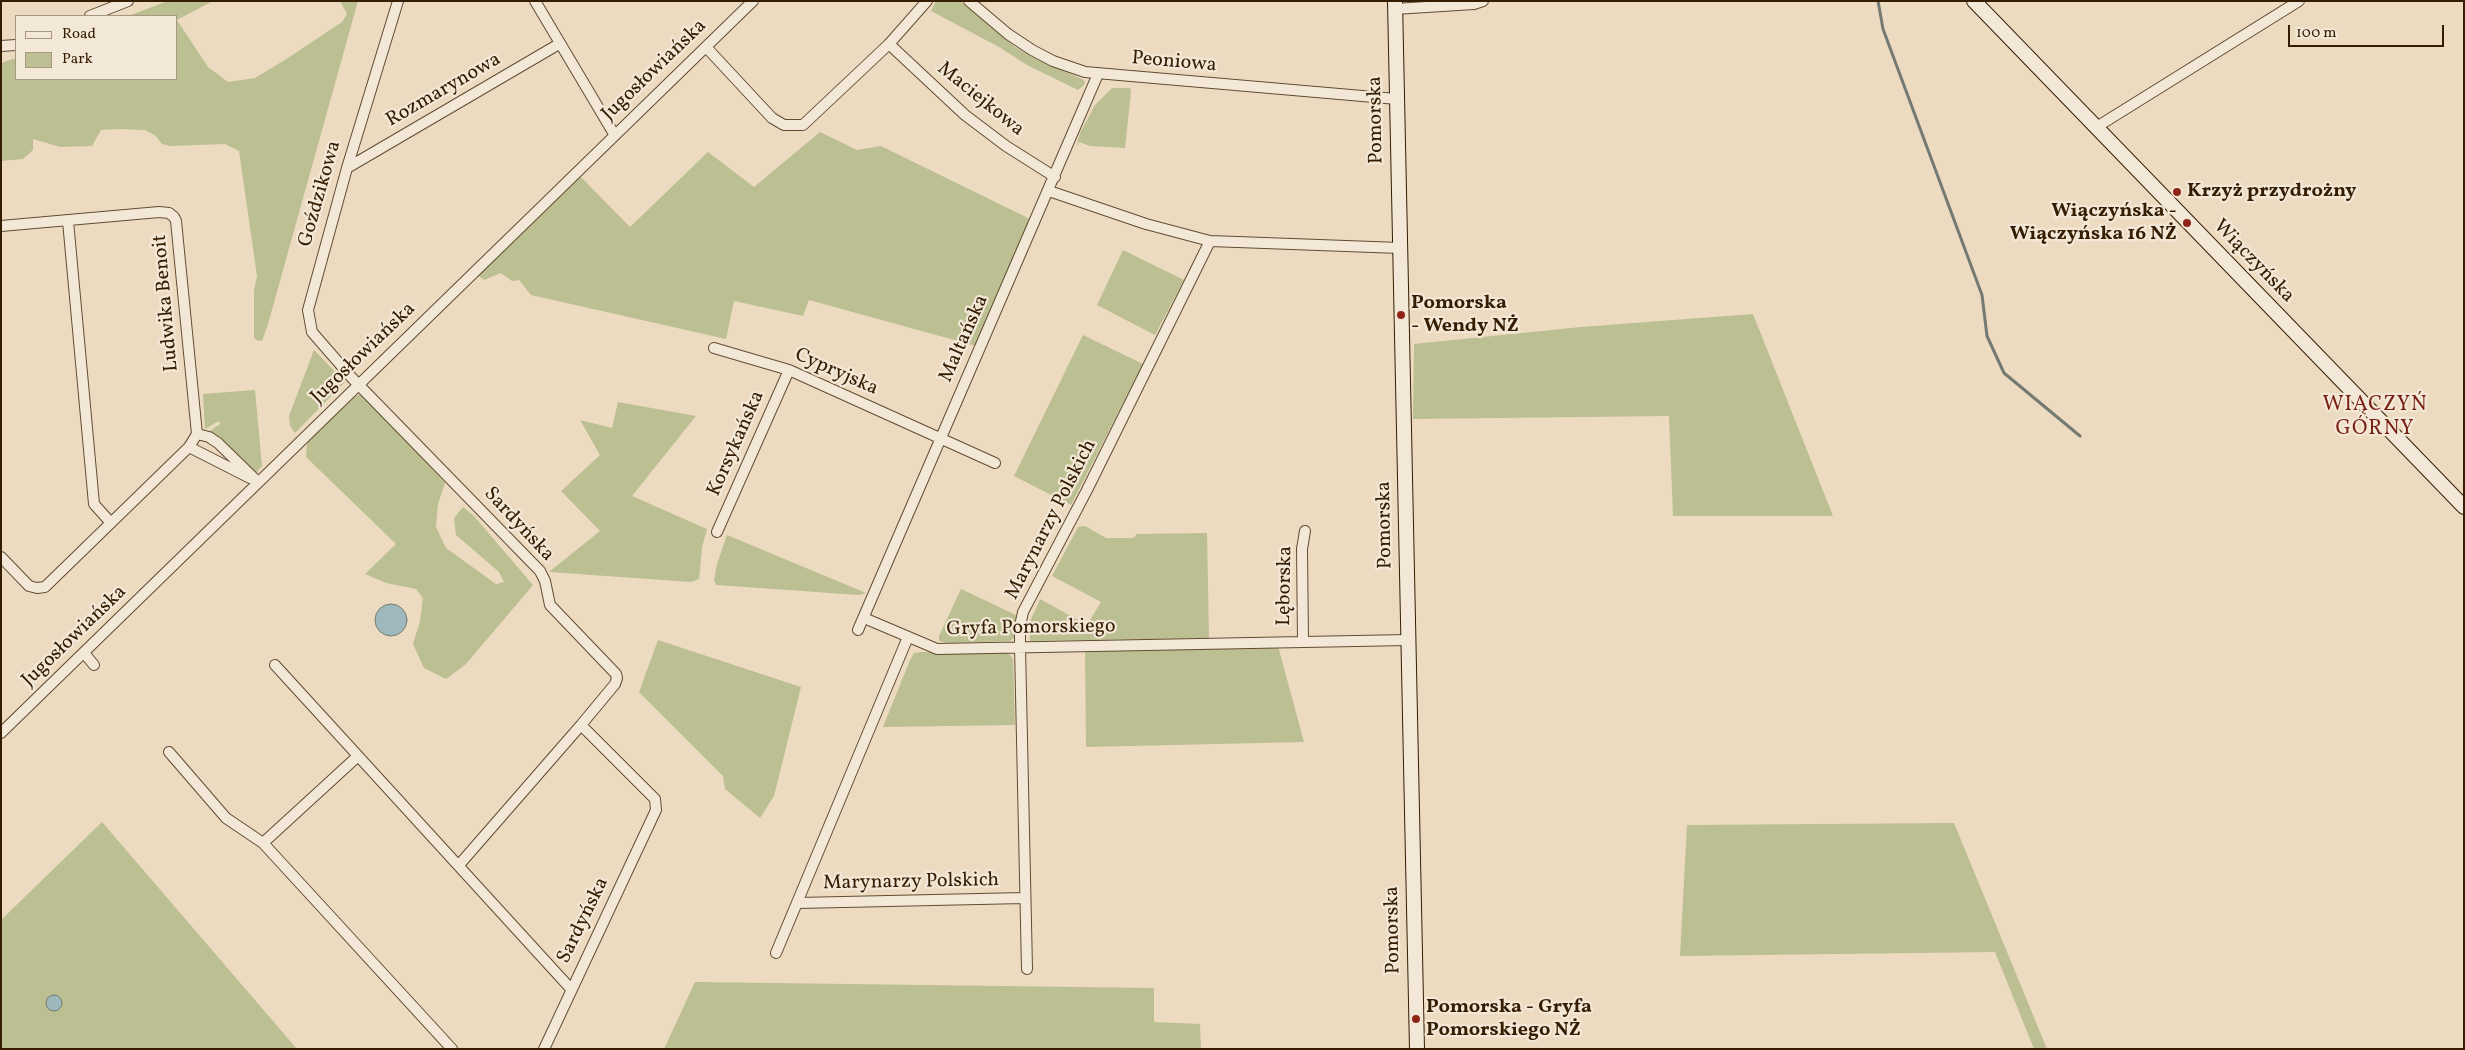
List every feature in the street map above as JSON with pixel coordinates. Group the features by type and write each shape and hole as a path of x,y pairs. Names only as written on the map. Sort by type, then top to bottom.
{"street":[{"path":"93,15 128,1"},
{"name":"Goździkowa","path":"358,383 314,337 308,313 346,168 398,1"},
{"path":"535,1 614,134"},
{"name":"Jugosłowiańska","path":"1,733 358,383 753,1"},
{"path":"706,47 745,92 772,118 784,125 793,127 803,125 889,44 927,1"},
{"name":"Peoniowa","path":"969,1 1008,34 1042,56 1073,69 1098,74 1397,99"},
{"path":"1395,5 1474,4 1483,1"},
{"name":"Wiączyńska","path":"1974,1 2464,507"},
{"path":"2095,128 2299,1"},
{"name":"Pomorska","path":"1395,5 1417,1049"},
{"name":"Rozmarynowa","path":"346,168 559,44"},
{"name":"Maciejkowa","path":"889,44 978,126 1055,177"},
{"path":"1,46 15,45"},
{"name":"Maltańska","path":"858,630 1098,74"},
{"path":"1049,191 1146,224 1210,241 1400,248"},
{"name":"Ludwika Benoit","path":"1,226 159,212 169,213 174,217 176,221 197,434"},
{"path":"68,221 94,504 111,523"},
{"name":"Marynarzy Polskich","path":"1027,969 1024,898 1020,626 1024,612 1087,490 1210,241"},
{"name":"Cypryjska","path":"714,348 789,370 995,463"},
{"name":"Korsykańska","path":"717,532 789,370"},
{"name":"Sardyńska","path":"358,383 540,571 545,581 550,605 616,674 615,684 459,865"},
{"path":"1,557 29,586 41,588 49,584 189,447 197,434 209,437 218,443 258,482"},
{"path":"189,447 258,482"},
{"name":"Lęborska","path":"1303,641 1302,549 1305,531"},
{"path":"776,953 908,638 864,618"},
{"name":"Gryfa Pomorskiego","path":"908,638 937,649 1408,640"},
{"path":"84,653 94,665"},
{"name":"Sardyńska","path":"275,665 571,989"},
{"name":"Sardyńska","path":"544,1049 656,810 655,798 581,724"},
{"path":"169,752 226,818 264,843 452,1049"},
{"path":"264,843 358,756"},
{"name":"Marynarzy Polskich","path":"798,903 1024,898"}],"green space":[{"path":"168,1 213,1 178,19 178,15 131,15"},
{"path":"340,1 358,1 262,341 256,340 254,337 254,290 257,276 239,151 225,144 171,146 162,144 156,136 145,130 121,129 101,130 92,146 60,147 33,139 33,150 23,159 1,161 1,63 15,58 15,80 178,80 178,22 208,67 228,82 255,78 342,22 347,14"},
{"path":"936,1 960,1 1015,47 1032,57 1084,80 1085,84 1078,90 1027,65 999,47 931,11"},
{"path":"1112,88 1130,88 1131,92 1125,148 1090,146 1079,142 1076,147 1080,133 1095,105"},
{"path":"820,132 857,150 881,146 1032,220 976,346 809,300 803,316 734,301 726,339 531,295 519,280 512,281 501,273 484,280 479,276 480,271 579,175 630,227 708,152 754,187"},
{"path":"1123,250 1184,280 1155,335 1097,305"},
{"path":"1753,314 1833,516 1673,516 1669,416 1413,419 1414,344 1581,327"},
{"path":"1083,335 1143,364 1071,505 1014,476"},
{"path":"314,350 345,382 295,433 290,426 289,416"},
{"path":"255,390 262,466 256,473 221,438 210,431 220,424 219,421 205,429 203,394"},
{"path":"363,393 445,483 438,504 436,527 446,548 496,584 504,582 499,572 456,535 454,518 463,507 474,516 533,585 466,664 446,679 424,668 413,644 420,621 423,598 416,589 386,583 365,574 396,544 306,457 307,444 315,434 356,396"},
{"path":"618,402 696,416 632,496 707,529 702,548 699,579 691,582 549,572 600,531 561,491 600,455 580,420 612,428"},
{"path":"1085,526 1106,538 1133,538 1137,534 1207,533 1209,638 1030,641 1029,624 1040,599 1087,625 1101,602 1052,576 1078,527"},
{"path":"727,535 866,593 859,595 716,585 714,580 717,564"},
{"path":"961,589 1016,615 1015,637 1010,641 947,643 939,641 939,636"},
{"path":"658,640 801,687 774,796 760,818 725,789 723,776 639,692"},
{"path":"1278,646 1304,742 1086,747 1085,650"},
{"path":"1008,652 1013,659 1015,725 883,727 910,660 914,653"},
{"path":"102,822 297,1049 1,1049 1,920"},
{"path":"1954,823 2047,1049 2034,1049 1995,952 1680,956 1687,825"},
{"path":"695,982 1154,988 1154,1022 1200,1024 1201,1049 664,1049"}],"water":[{"path":"391,604 397,605 402,609 406,614 406,626 402,631 397,635 391,636 385,635 380,631 376,626 375,620 376,614 380,609 385,605"},
{"path":"54,995 60,997 62,1003 60,1009 54,1011 48,1009 46,1003 48,997"}],"waterway":[{"path":"1878,1 1883,29 1982,295 1987,336 2004,373 2080,436"}],"place":[{"name":"Krzyż przydrożny","path":"2177,192"},
{"name":"Wiączyńska - Wiączyńska 16 NŻ","path":"2187,223"},
{"name":"Pomorska - Wendy NŻ","path":"1401,315"},
{"name":"Pomorska - Gryfa Pomorskiego NŻ","path":"1416,1019"}],"district":[{"name":"WIĄCZYŃ GÓRNY","path":"2375,418"}]}
